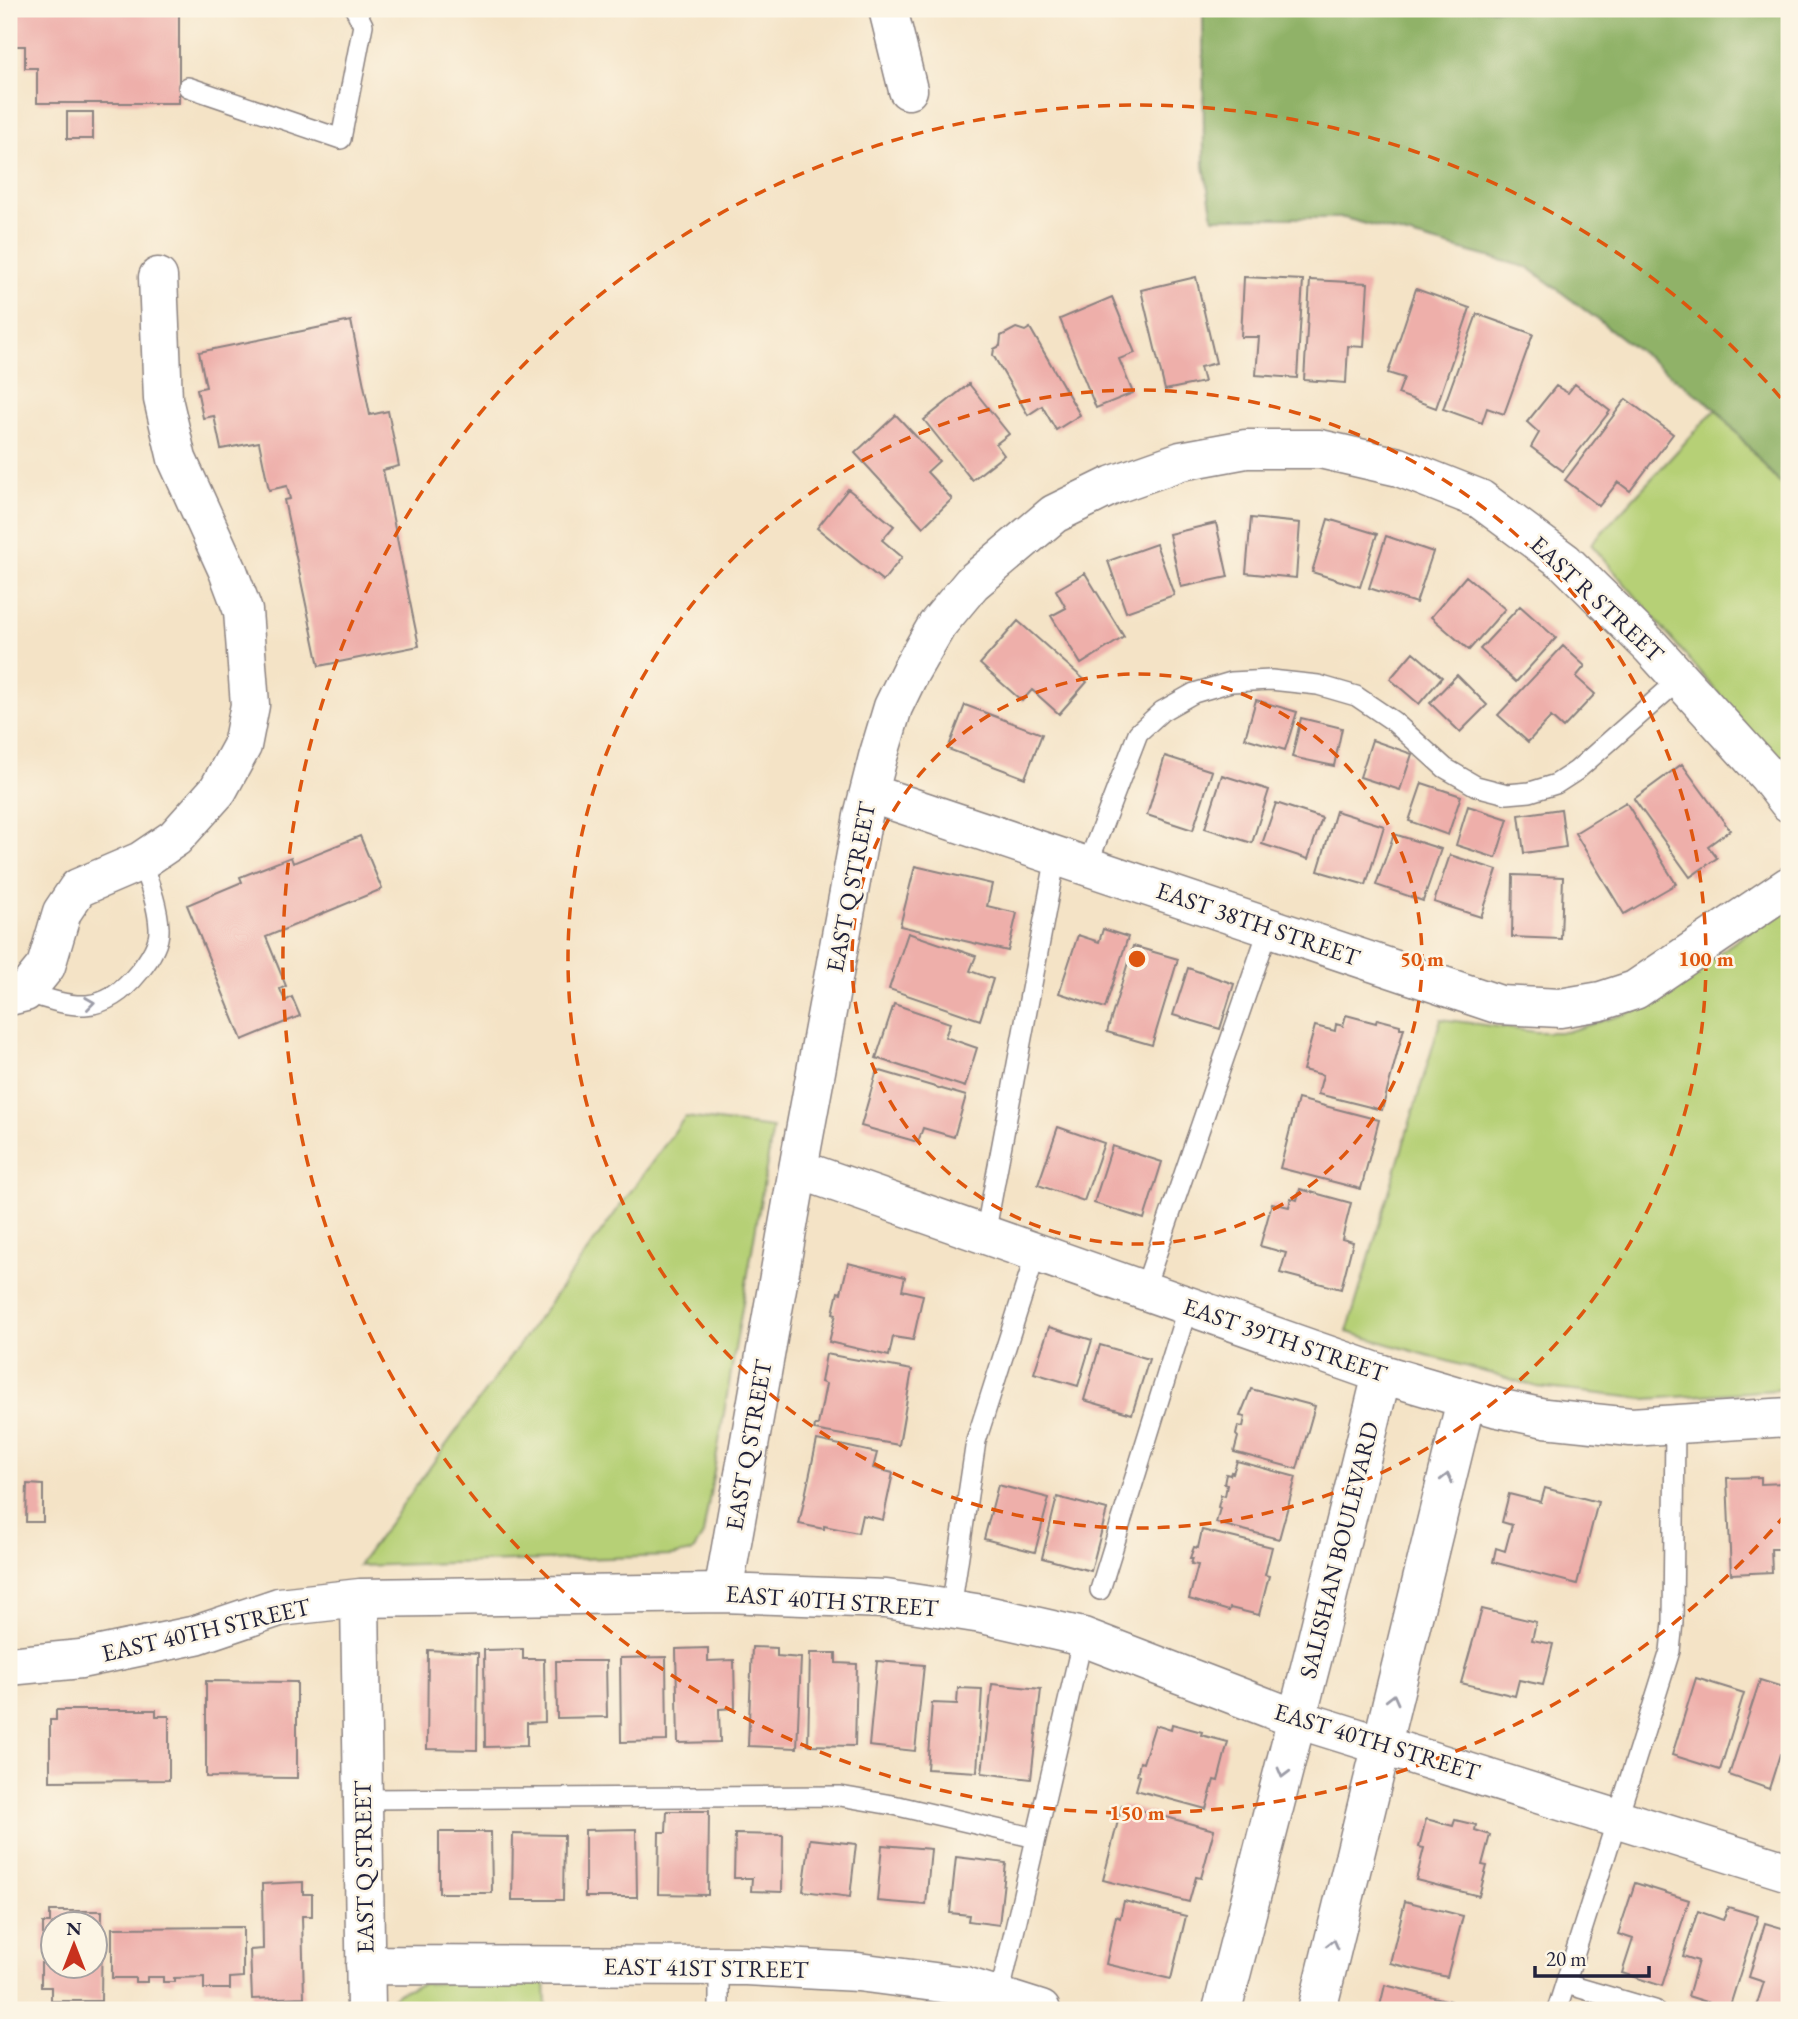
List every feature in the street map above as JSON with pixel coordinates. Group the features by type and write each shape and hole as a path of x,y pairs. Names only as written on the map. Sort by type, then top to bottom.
{"street":[{"path":"888,9 908,90"},
{"path":"17,994 46,966 62,912 78,888 141,861 176,838 218,790 242,746 250,705 243,611 177,459 163,399 158,276"},
{"name":"EAST Q STREET","path":"723,1593 798,1169 869,793 893,707 937,625 972,583 1054,514 1113,485 1181,461 1246,449 1320,449"},
{"name":"EAST R STREET","path":"1320,449 1399,467 1480,499 1565,562 1681,678 1789,803"},
{"name":"EAST 38TH STREET","path":"869,793 1500,1005 1560,1008 1601,1001 1635,990 1789,886"},
{"name":"EAST 39TH STREET","path":"798,1169 1382,1374 1466,1400 1545,1418 1631,1427 1789,1417"},
{"name":"SALISHAN BOULEVARD","path":"1222,2010 1382,1374"},
{"path":"1317,2010 1466,1400"},
{"name":"EAST 40TH STREET","path":"9,1666 80,1659 196,1635 279,1607 360,1598 723,1593 886,1599 982,1614 1083,1637 1297,1719 1789,1872"},
{"name":"EAST Q STREET","path":"360,1598 366,2010"},
{"name":"EAST 41ST STREET","path":"365,1965 719,1966 858,1972 1041,2010"}],"lane":[{"path":"188,87 341,139 363,25 355,9"},
{"path":"985,1235 1071,861 1138,733 1162,711 1194,693 1231,682 1271,680 1318,685 1356,696 1393,722 1445,768 1476,786 1507,794 1530,792 1556,784 1576,772 1681,678"},
{"path":"17,994 65,1005 96,1005 126,988 149,960 159,932 156,901 141,861"},
{"path":"1144,1290 1269,928"},
{"path":"951,1609 976,1441 1036,1252"},
{"path":"1100,1590 1188,1306"},
{"path":"1557,2010 1670,1651 1673,1622 1675,1426"},
{"path":"975,1998 1036,1838 1083,1637"},
{"path":"363,1799 840,1796 898,1806 1036,1838"},
{"path":"719,1966 719,2010"},
{"path":"1566,1984 1655,2010"}],"green space":[{"path":"1203,9 1789,9 1789,494 1716,409 1529,268 1344,218 1213,218 1204,166"},
{"path":"1716,409 1789,494 1789,777 1591,544"},
{"path":"1779,910 1789,910 1789,1389 1646,1399 1537,1387 1347,1332 1441,1019 1536,1032 1566,1032 1641,1009"},
{"path":"685,1117 773,1128 703,1535 692,1552 672,1556 358,1566"},
{"path":"545,1978 546,2010 387,2010 396,1995 422,1984"}],"building":[{"path":"14,9 179,9 179,103 37,103 37,68 25,68 25,46 14,46"},
{"path":"67,112 93,112 93,139 67,139"},
{"path":"1196,277 1216,363 1200,367 1204,382 1165,390 1141,290"},
{"path":"1244,277 1303,280 1297,378 1256,375 1259,337 1241,337"},
{"path":"1310,280 1368,283 1364,347 1348,346 1346,383 1304,380"},
{"path":"1416,289 1470,308 1436,408 1398,394 1404,378 1388,373"},
{"path":"1112,297 1135,353 1119,359 1133,393 1096,408 1060,319"},
{"path":"1477,314 1533,334 1504,414 1487,408 1482,423 1443,409"},
{"path":"351,321 370,415 388,411 399,466 383,470 419,646 319,666 284,500 290,499 287,486 269,490 259,442 221,449 214,416 203,418 197,389 206,387 199,352"},
{"path":"1016,328 1025,331 1030,328 1080,415 1056,430 1042,406 1028,415 993,355 994,349 1000,346 1001,336"},
{"path":"969,384 1009,434 996,444 1004,455 972,480 924,420"},
{"path":"1575,384 1610,411 1563,471 1531,447 1539,433 1527,422 1556,386 1568,393"},
{"path":"1626,399 1673,434 1630,491 1618,482 1599,506 1565,480"},
{"path":"896,415 939,461 927,472 952,499 923,527 855,453"},
{"path":"848,489 894,526 882,540 902,557 883,581 817,528"},
{"path":"1251,518 1300,523 1296,578 1246,573"},
{"path":"1328,519 1377,534 1360,587 1312,572"},
{"path":"1216,523 1228,577 1181,587 1169,534"},
{"path":"1386,536 1433,552 1416,603 1369,588"},
{"path":"1156,544 1174,595 1126,612 1108,561"},
{"path":"1085,573 1124,637 1081,664 1051,616 1066,608 1056,590"},
{"path":"1466,576 1505,609 1469,650 1431,617"},
{"path":"1520,606 1556,638 1516,682 1480,649"},
{"path":"1018,621 1087,682 1059,714 1032,690 1022,701 980,664"},
{"path":"1563,646 1585,666 1576,677 1595,694 1563,728 1551,717 1528,742 1498,715"},
{"path":"1413,652 1442,677 1419,704 1390,679"},
{"path":"1457,675 1487,705 1460,732 1430,703"},
{"path":"1256,700 1297,712 1285,750 1245,738"},
{"path":"965,705 1042,734 1025,778 948,749"},
{"path":"1301,718 1342,728 1334,766 1292,757"},
{"path":"1372,740 1412,754 1400,790 1360,777"},
{"path":"1165,756 1212,771 1193,830 1147,815"},
{"path":"1682,764 1730,830 1708,846 1717,858 1690,877 1634,799"},
{"path":"1222,775 1269,790 1252,843 1205,828"},
{"path":"1422,783 1461,796 1448,835 1409,821"},
{"path":"1626,802 1676,884 1624,914 1575,833"},
{"path":"1276,803 1322,818 1308,859 1262,844"},
{"path":"1468,806 1508,819 1496,858 1456,845"},
{"path":"1561,809 1566,847 1524,853 1519,815"},
{"path":"1336,811 1384,826 1366,885 1318,871"},
{"path":"1394,834 1441,849 1423,901 1376,885"},
{"path":"360,836 382,889 266,937 286,986 280,989 285,1001 292,997 300,1016 242,1040 187,905 242,882 240,877 291,857 293,863"},
{"path":"1450,855 1497,870 1481,917 1434,902"},
{"path":"915,866 992,884 987,906 1017,913 1008,951 900,926"},
{"path":"1513,875 1563,877 1561,939 1512,937"},
{"path":"1103,929 1128,937 1105,1008 1059,993 1078,935 1099,942"},
{"path":"908,933 976,956 970,971 993,979 980,1020 889,989"},
{"path":"1133,946 1178,959 1152,1045 1107,1032"},
{"path":"1188,968 1234,984 1220,1029 1173,1015"},
{"path":"894,1004 950,1023 945,1037 977,1048 965,1087 876,1058"},
{"path":"1346,1015 1376,1023 1377,1019 1404,1028 1382,1110 1318,1094 1323,1075 1303,1070 1315,1026 1335,1031 1336,1024 1343,1026"},
{"path":"877,1070 966,1096 954,1137 923,1128 918,1142 861,1126"},
{"path":"1298,1099 1379,1120 1361,1189 1280,1168"},
{"path":"1058,1127 1104,1143 1084,1201 1038,1185"},
{"path":"1112,1146 1162,1162 1144,1219 1094,1203"},
{"path":"1300,1189 1351,1203 1342,1239 1353,1242 1341,1289 1280,1273 1286,1253 1260,1246 1272,1203 1289,1207 1291,1198 1297,1200"},
{"path":"848,1263 905,1277 902,1290 923,1295 913,1340 893,1337 889,1356 829,1342 838,1292 841,1293"},
{"path":"1049,1327 1092,1340 1078,1386 1034,1373"},
{"path":"1100,1345 1149,1359 1132,1414 1084,1400"},
{"path":"826,1354 912,1370 899,1445 814,1430 815,1425 818,1425 826,1384 821,1382"},
{"path":"1251,1389 1315,1406 1297,1469 1234,1452 1238,1426 1243,1427 1245,1417 1240,1416"},
{"path":"817,1440 877,1453 873,1468 893,1473 883,1520 862,1515 858,1533 799,1524"},
{"path":"1237,1461 1296,1477 1279,1539 1216,1523 1221,1495 1225,1496 1226,1474 1233,1473"},
{"path":"1761,1477 1761,1484 1785,1483 1788,1549 1771,1549 1772,1572 1731,1574 1727,1478"},
{"path":"27,1484 43,1485 43,1522 26,1522"},
{"path":"998,1485 1049,1498 1035,1552 984,1539"},
{"path":"1545,1488 1598,1502 1577,1584 1493,1562 1496,1548 1505,1551 1512,1525 1502,1522 1509,1494 1541,1502"},
{"path":"1057,1497 1107,1510 1091,1571 1042,1558"},
{"path":"1202,1530 1272,1547 1265,1575 1269,1576 1259,1615 1230,1608 1229,1611 1189,1599 1198,1565 1191,1564 1193,1558 1190,1558 1194,1547 1198,1548"},
{"path":"1482,1609 1536,1622 1532,1640 1553,1644 1543,1685 1519,1680 1515,1696 1461,1683"},
{"path":"752,1647 777,1648 777,1656 801,1658 797,1748 748,1746"},
{"path":"708,1648 708,1661 734,1660 735,1708 719,1709 720,1742 678,1743 676,1649"},
{"path":"523,1649 523,1659 544,1659 545,1722 527,1723 527,1746 485,1747 484,1650"},
{"path":"428,1650 478,1653 477,1750 427,1749"},
{"path":"810,1653 836,1653 836,1663 857,1664 855,1746 808,1745"},
{"path":"666,1657 667,1741 621,1742 620,1658"},
{"path":"556,1661 606,1661 607,1717 557,1718"},
{"path":"877,1661 924,1665 915,1751 869,1746"},
{"path":"1696,1678 1744,1693 1720,1770 1672,1755"},
{"path":"1760,1680 1789,1689 1789,1757 1780,1754 1769,1789 1729,1775"},
{"path":"206,1681 297,1682 297,1778 206,1777"},
{"path":"992,1684 1041,1689 1031,1779 982,1773"},
{"path":"958,1688 982,1689 977,1772 927,1769 932,1703 957,1704"},
{"path":"56,1710 156,1710 156,1716 169,1716 169,1780 50,1781 50,1720 56,1720"},
{"path":"1172,1724 1228,1742 1218,1781 1214,1780 1206,1809 1136,1790 1140,1762 1143,1763 1155,1725 1171,1730"},
{"path":"1122,1805 1214,1830 1201,1878 1196,1877 1189,1902 1103,1880"},
{"path":"667,1811 709,1811 708,1895 658,1894 659,1832 666,1832"},
{"path":"1426,1819 1453,1826 1455,1820 1476,1825 1475,1830 1490,1835 1482,1865 1487,1866 1479,1896 1416,1880 1424,1848 1419,1847"},
{"path":"636,1829 637,1897 585,1897 585,1830"},
{"path":"439,1832 491,1832 492,1893 439,1893"},
{"path":"513,1834 564,1835 563,1900 512,1900"},
{"path":"735,1834 783,1835 782,1892 751,1891 752,1878 734,1878"},
{"path":"810,1839 856,1844 850,1897 803,1891"},
{"path":"882,1845 931,1849 926,1905 877,1901"},
{"path":"956,1857 1006,1863 999,1925 968,1921 969,1915 950,1913"},
{"path":"303,1882 303,1894 312,1894 312,1916 302,1916 304,1997 252,1999 250,1950 263,1949 262,1884"},
{"path":"1635,1883 1689,1900 1662,1986 1622,1973 1633,1939 1618,1934"},
{"path":"1124,1901 1186,1916 1171,1979 1106,1964 1116,1916 1120,1918"},
{"path":"1405,1901 1463,1916 1447,1977 1390,1963"},
{"path":"1728,1907 1758,1916 1729,2009 1688,1996 1698,1961 1683,1956 1698,1911 1723,1920"},
{"path":"1765,1923 1789,1930 1789,2010 1755,2010 1764,1982 1749,1977"},
{"path":"243,1927 243,1977 230,1978 230,1989 204,1989 204,1977 174,1978 174,1982 163,1982 163,1977 147,1977 147,1982 135,1982 135,1978 112,1978 112,1928"},
{"path":"41,1980 101,1980 101,2001 51,2001 51,1987 41,1987"},
{"path":"1385,1985 1450,2001 1447,2010 1379,2010"}]}
